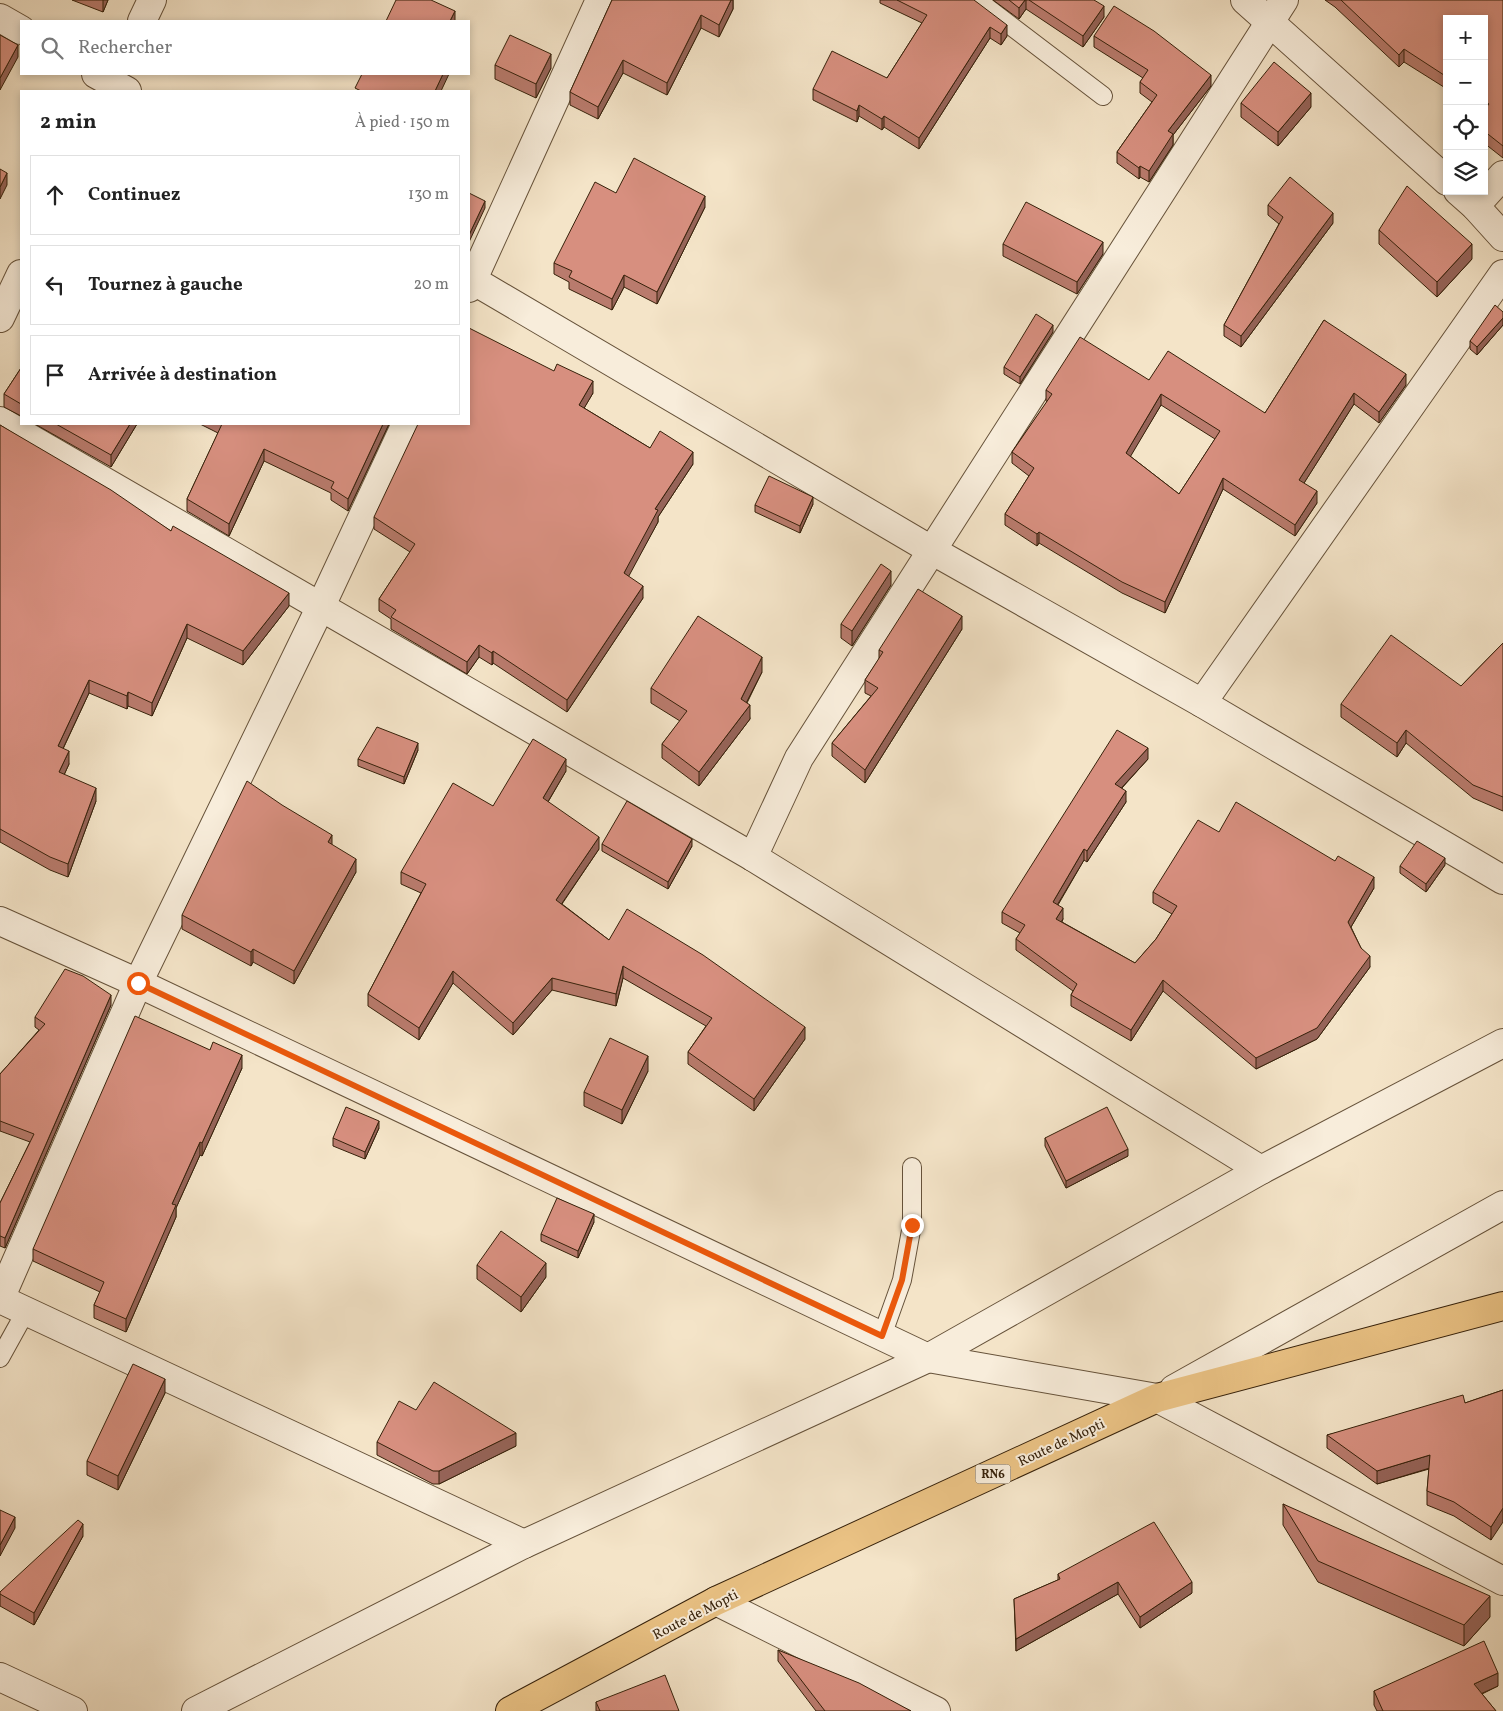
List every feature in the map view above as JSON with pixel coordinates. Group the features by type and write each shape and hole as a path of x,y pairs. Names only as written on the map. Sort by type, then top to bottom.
{"highway":[{"name":"Route de Mopti","path":"510,1711 716,1601 1157,1398 1503,1306"}],"street":[{"path":"142,20 152,0"},
{"path":"600,0 470,282 933,551 1202,703 1503,880"},
{"path":"1245,0 1277,11 1443,177"},
{"path":"754,857 799,758 1277,11"},
{"path":"0,18 20,29"},
{"path":"1503,174 1466,199 1503,236"},
{"path":"1202,703 1503,274"},
{"path":"0,318 20,276"},
{"path":"0,420 754,857 1261,1170"},
{"path":"406,425 321,606 138,983 0,1299 524,1544"},
{"path":"0,921 138,983 928,1358 1157,1398 1503,1581"},
{"path":"196,1711 524,1544 928,1358 1261,1170 1503,1042"},
{"path":"1157,1398 1503,1205"},
{"path":"716,1601 936,1711"},
{"path":"0,1677 73,1711"}],"lane":[{"path":"977,0 1104,96"},
{"path":"882,1336 902,1280 912,1225 912,1167"},
{"path":"0,1358 26,1311"}],"building":[{"path":"396,0 431,0 455,11 450,20 386,20"},
{"path":"612,0 731,0 719,25 701,15 667,83 623,60 598,107 570,92"},
{"path":"897,0 974,0 1007,25 1001,34 990,27 919,138 884,116 882,119 859,105 857,111 813,89 832,51 887,78 927,15"},
{"path":"1009,0 1025,0 1019,8"},
{"path":"1029,0 1094,0 1104,6 1083,36"},
{"path":"1341,0 1503,0 1503,146 1488,134 1488,15 1443,15 1443,74 1404,49 1399,55"},
{"path":"1114,6 1154,31 1211,75 1168,131 1173,134 1149,171 1140,166 1139,168 1117,152 1157,95 1140,82 1148,70 1094,36"},
{"path":"0,35 18,45 0,78"},
{"path":"510,35 551,54 536,84 495,65"},
{"path":"1274,62 1311,93 1278,132 1241,103"},
{"path":"362,75 443,75 435,90 359,90 355,88"},
{"path":"634,158 705,196 657,292 624,275 612,299 569,277 572,271 554,263 595,182 616,193"},
{"path":"0,169 7,173 0,187"},
{"path":"1290,177 1333,213 1241,336 1224,325 1283,217 1268,205"},
{"path":"1407,186 1472,244 1437,282 1379,230"},
{"path":"470,194 485,201 470,233"},
{"path":"1026,202 1103,242 1077,282 1003,244"},
{"path":"1495,305 1503,312 1503,318 1477,347 1470,341"},
{"path":"1036,314 1053,325 1020,377 1004,367"},
{"path":"1324,320 1406,374 1379,412 1354,393 1299,480 1317,491 1295,525 1223,478 1165,602 1122,582 1039,532 1037,534 1005,514 1034,468 1012,452 1052,394 1046,390 1080,337 1149,380 1168,351 1265,413","holes":["1161,394 1220,431 1179,494 1126,453"]},
{"path":"470,329 554,371 557,364 593,381 579,405 650,448 660,431 693,452 655,509 658,510 624,573 643,586 567,700 493,651 492,653 479,645 467,662 391,617 396,610 379,599 415,544 374,517 418,425 470,425"},
{"path":"20,370 20,403 4,394"},
{"path":"0,425 111,490 171,531 173,526 289,593 243,651 187,624 152,703 128,692 127,696 89,680 58,746 69,751 59,772 96,788 68,864 50,857 0,829"},
{"path":"58,425 129,425 111,455"},
{"path":"222,425 383,425 348,499 331,488 334,482 264,449 229,524 187,499"},
{"path":"769,476 813,497 800,526 755,505"},
{"path":"881,564 891,571 852,631 841,624"},
{"path":"918,589 962,616 865,770 832,743 878,688 865,680 883,652 879,650"},
{"path":"698,616 762,657 741,699 750,705 699,772 662,744 687,711 651,688"},
{"path":"1391,635 1461,686 1503,643 1503,797 1473,785 1406,730 1397,743 1341,704"},
{"path":"377,727 418,743 404,777 358,759"},
{"path":"1117,730 1148,748 1115,784 1126,791 1087,851 1084,849 1053,902 1063,908 1056,919 1135,963 1156,939 1177,906 1153,892 1198,820 1219,832 1236,802 1335,861 1338,856 1374,877 1348,922 1361,948 1370,956 1317,1028 1256,1058 1163,980 1131,1030 1071,995 1077,984 1016,939 1025,925 1002,912"},
{"path":"533,739 566,759 543,798 599,837 556,900 609,940 627,909 703,955 805,1027 754,1099 688,1052 712,1018 623,966 616,994 552,978 513,1023 453,971 419,1028 368,994 426,884 401,872 453,783 493,806"},
{"path":"247,781 332,835 328,842 356,859 294,971 253,949 251,952 182,915"},
{"path":"627,801 692,839 668,882 602,844"},
{"path":"1417,841 1445,858 1426,884 1400,866"},
{"path":"65,969 83,976 111,995 5,1238 0,1236 0,1203 34,1134 0,1121 0,1074 45,1024 35,1017"},
{"path":"135,1016 210,1050 213,1042 242,1055 172,1204 176,1205 126,1319 94,1305 104,1282 33,1249"},
{"path":"610,1038 648,1056 622,1110 584,1092"},
{"path":"346,1107 379,1121 365,1152 333,1138"},
{"path":"1107,1107 1128,1149 1066,1181 1045,1138"},
{"path":"557,1198 594,1214 578,1251 541,1234"},
{"path":"501,1231 546,1263 521,1297 477,1265"},
{"path":"133,1364 165,1379 118,1476 87,1461"},
{"path":"434,1382 516,1433 439,1471 433,1471 377,1442 399,1401 416,1410"},
{"path":"1503,1390 1503,1508 1491,1527 1454,1502 1427,1491 1430,1455 1377,1471 1327,1435 1463,1395 1465,1403"},
{"path":"1283,1504 1490,1596 1464,1625 1318,1561"},
{"path":"0,1510 15,1517 0,1545"},
{"path":"78,1520 83,1524 34,1613 0,1594 0,1592"},
{"path":"1154,1522 1192,1582 1140,1617 1118,1582 1016,1639 1014,1599 1060,1579 1058,1574"},
{"path":"1484,1641 1498,1673 1474,1684 1496,1711 1383,1711 1374,1691"},
{"path":"778,1650 859,1683 911,1711 825,1711"},
{"path":"665,1675 679,1711 600,1711 596,1702"}],"route":[{"path":"138,983 882,1336 902,1280 912,1225"}]}
